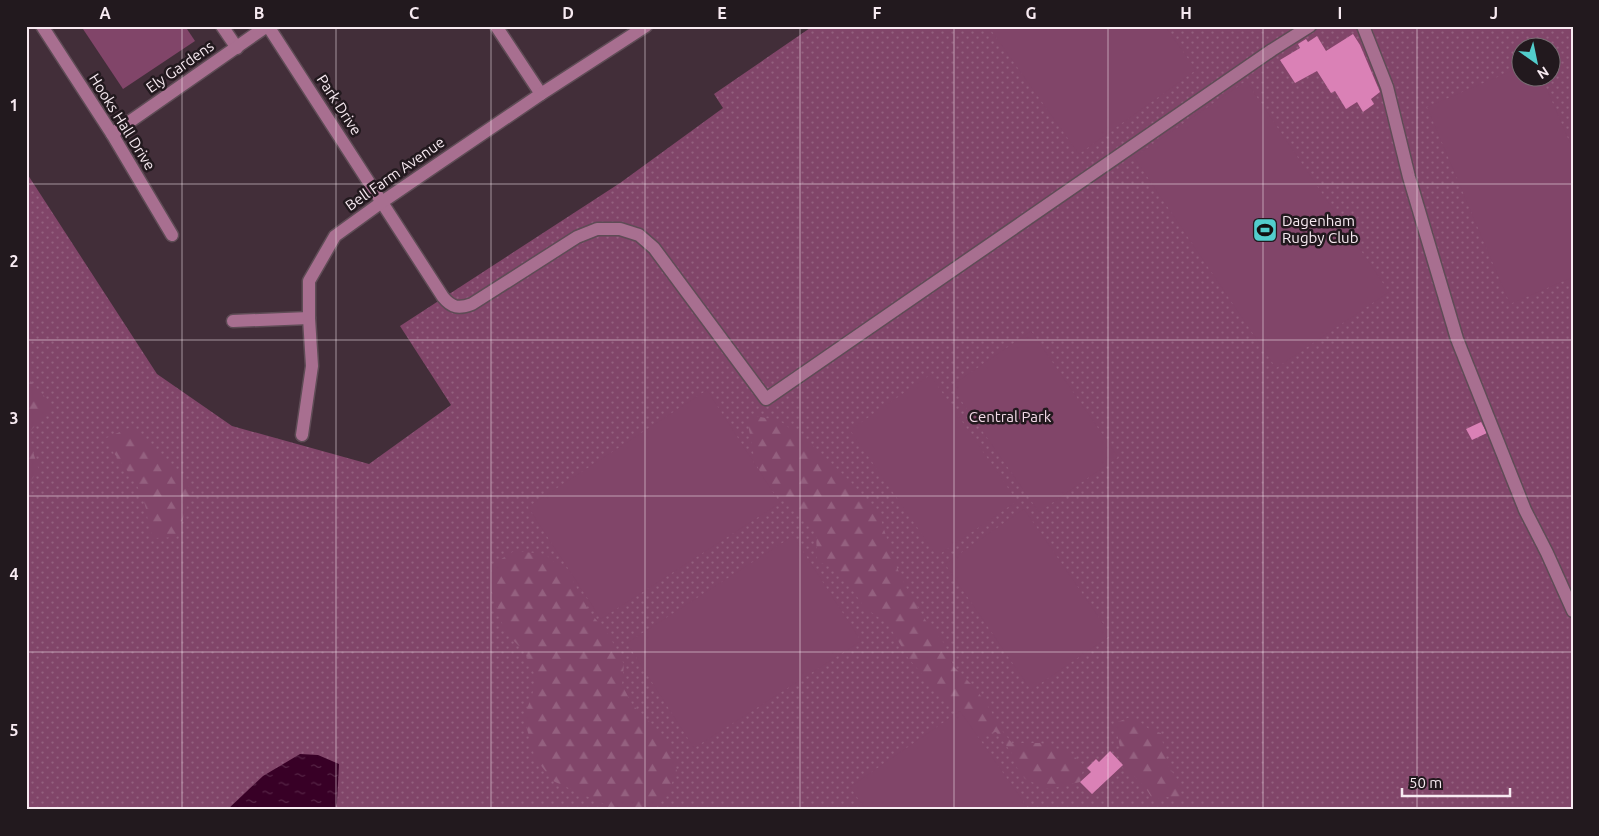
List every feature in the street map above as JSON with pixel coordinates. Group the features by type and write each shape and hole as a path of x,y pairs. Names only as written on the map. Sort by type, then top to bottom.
{"street":[{"name":"Hooks Hall Drive","path":"42,26 112,134 172,235"},
{"path":"222,26 236,48"},
{"name":"Ely Gardens","path":"112,134 268,26"},
{"name":"Park Drive","path":"268,26 450,305 457,308 472,304 584,235 598,229 620,230 639,235 654,248 766,399 1272,50 1310,26"},
{"path":"496,26 540,94"},
{"name":"Bell Farm Avenue","path":"302,435 312,366 309,281 335,236 540,94 646,26"},
{"path":"1363,26 1387,87 1409,177 1457,339 1525,510 1573,611"},
{"path":"233,321 309,318"}],"green space":[{"path":"81,26 185,26 195,41 123,89"},
{"name":"Central Park","path":"813,26 1573,26 1573,810 26,810 26,172 157,374 232,426 369,464 451,405 400,326 620,183 723,108 714,94"},
{"path":"988,26 1165,26 1196,70 1079,154"},
{"path":"1512,71 1512,88 1546,88 1573,150 1573,277 1510,304 1427,107"},
{"name":"Dagenham Rugby Club","path":"1246,81 1389,292 1276,368 1134,157"},
{"path":"1031,331 1118,457 1039,512 951,386"},
{"path":"930,375 1017,501 937,556 850,430"},
{"path":"26,376 54,407 27,434 39,470 32,479 26,482"},
{"path":"707,390 780,503 601,619 528,507"},
{"path":"756,416 780,421 811,444 850,481 880,516 893,559 906,587 926,621 944,643 954,667 976,689 1000,728 1012,743 1041,743 1072,754 1084,766 1080,782 1048,789 1025,779 1017,768 1011,752 996,732 978,735 967,726 909,659 888,624 865,608 843,577 831,566 817,562 816,529 768,487 755,462 748,424"},
{"path":"131,427 192,490 177,537 155,538 152,534 145,505 138,487 104,439"},
{"path":"1024,509 1111,635 1031,690 945,564"},
{"path":"793,536 861,641 694,748 627,643"},
{"path":"514,551 545,554 571,577 589,611 610,637 624,664 622,685 632,704 667,740 677,771 666,797 653,810 605,810 604,804 553,781 535,758 524,718 537,680 524,651 505,632 493,597 489,576 495,563"},
{"path":"960,711 1029,810 866,810 850,787"},
{"path":"1133,716 1150,730 1161,733 1167,764 1177,779 1182,800 1167,797 1153,800 1140,781 1122,768 1115,723"}],"water":[{"path":"300,754 318,755 339,764 335,810 227,810 263,776"}],"building":[{"path":"1353,34 1360,45 1380,92 1371,99 1374,104 1363,112 1357,102 1346,109 1335,91 1331,93 1317,71 1295,83 1280,60 1300,48 1298,44 1306,39 1308,42 1317,36 1326,51"},
{"path":"1481,422 1487,433 1472,440 1466,429"},
{"path":"1110,751 1123,765 1092,794 1080,782 1091,772 1087,768 1096,759 1099,762"}],"place":[{"name":"Dagenham Rugby Club","path":"1265,230"}]}
